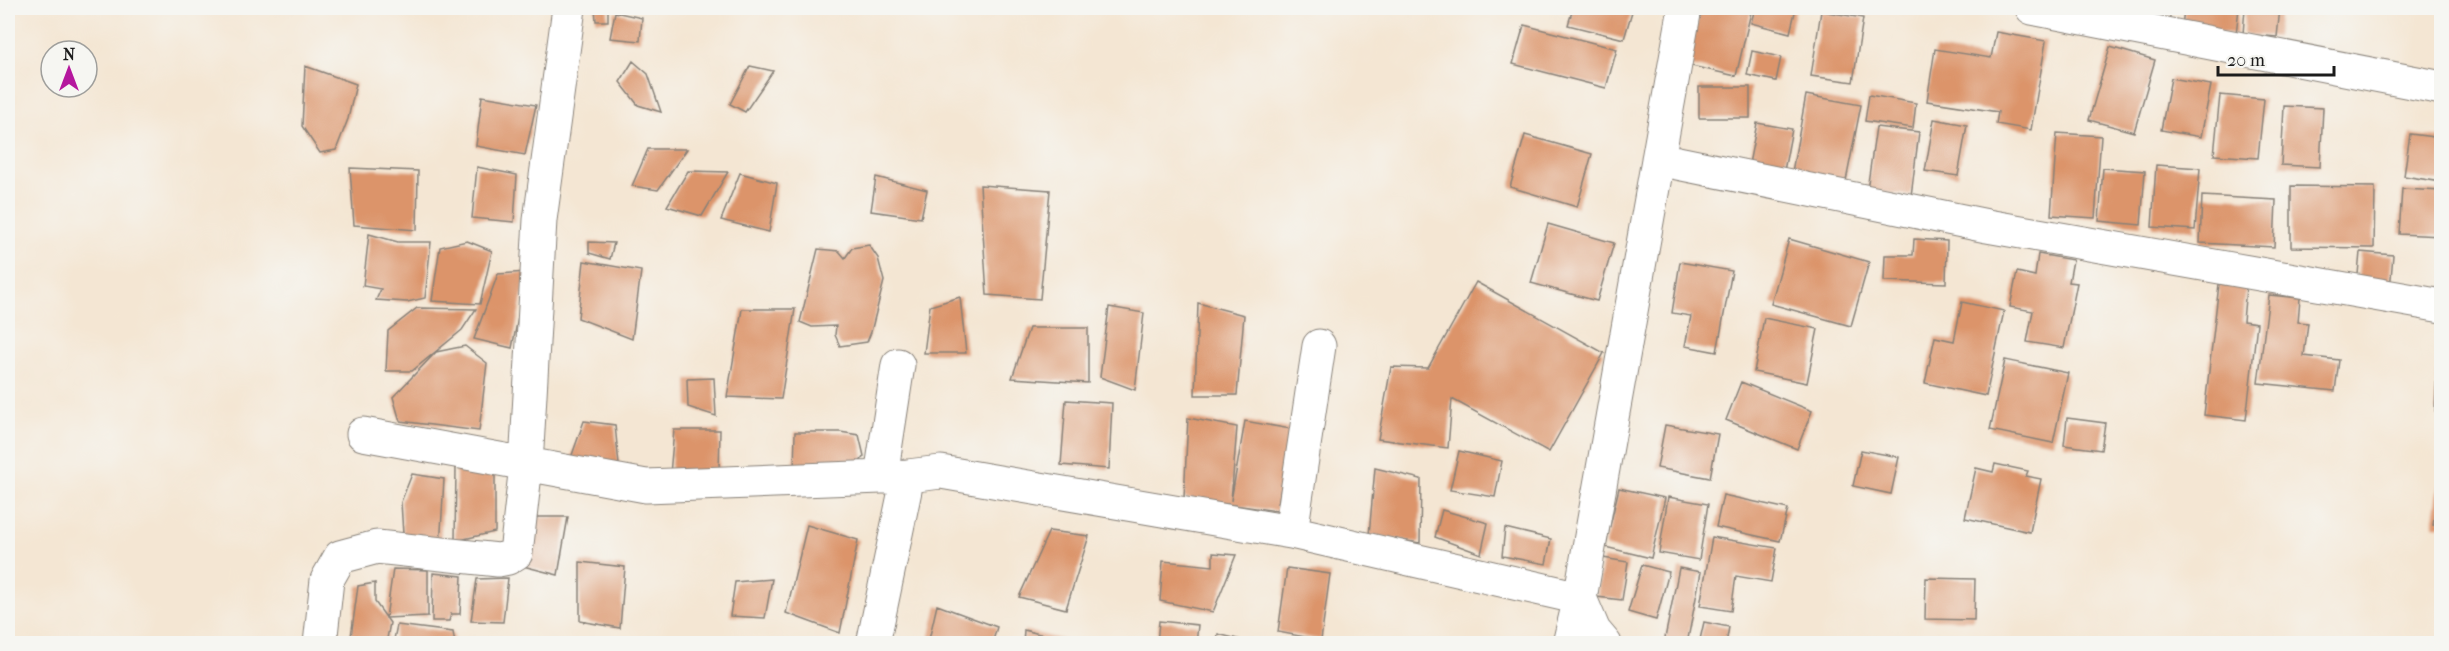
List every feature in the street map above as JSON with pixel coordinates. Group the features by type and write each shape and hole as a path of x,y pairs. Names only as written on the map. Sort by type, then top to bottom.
{"street":[{"path":"320,644 327,580 340,557 377,547 498,560 516,553 526,465 540,220 569,8"},
{"path":"1569,644 1580,598 1684,8"},
{"path":"2032,8 2442,88"},
{"path":"1658,159 1976,224 2442,306"},
{"path":"1291,532 1319,346"},
{"path":"873,644 895,476 898,365"},
{"path":"363,434 646,486 895,476 941,472 1291,532 1580,598"},
{"path":"1580,598 1594,631 1605,644"}],"building":[{"path":"595,8 608,8 608,21 596,21"},
{"path":"1573,8 1633,8 1624,39 1568,25"},
{"path":"1700,8 1752,8 1736,76 1687,65"},
{"path":"1755,8 1796,8 1790,33 1751,23"},
{"path":"2184,8 2239,8 2236,34 2182,28"},
{"path":"2245,8 2280,8 2277,37 2243,34"},
{"path":"1821,11 1863,18 1853,82 1811,76"},
{"path":"615,12 642,18 640,41 610,38"},
{"path":"1524,25 1617,49 1606,88 1513,64"},
{"path":"1996,32 2046,41 2031,130 1996,124 1998,112 1927,101 1935,49 1991,58"},
{"path":"2110,47 2155,60 2134,132 2089,120"},
{"path":"1752,51 1781,57 1776,81 1747,75"},
{"path":"633,61 648,74 661,112 638,105 620,82"},
{"path":"305,66 356,84 348,119 336,150 320,153 302,126"},
{"path":"750,66 773,71 745,112 730,104"},
{"path":"2171,78 2211,85 2201,137 2161,130"},
{"path":"1699,87 1750,87 1750,118 1699,118"},
{"path":"1806,95 1861,105 1846,181 1792,172"},
{"path":"1869,95 1916,103 1913,128 1865,121"},
{"path":"2220,95 2264,99 2258,158 2214,155"},
{"path":"482,96 536,105 525,155 476,146"},
{"path":"2284,106 2323,108 2320,167 2281,165"},
{"path":"1934,119 1967,125 1958,176 1925,171"},
{"path":"1757,123 1792,129 1783,176 1748,169"},
{"path":"1876,127 1919,132 1911,196 1867,190"},
{"path":"2057,133 2101,136 2095,218 2051,215"},
{"path":"2410,134 2442,138 2442,182 2404,176"},
{"path":"1525,135 1592,154 1577,207 1510,187"},
{"path":"648,149 687,149 658,190 632,186"},
{"path":"2156,165 2200,168 2195,230 2152,227"},
{"path":"477,167 517,175 514,222 472,218"},
{"path":"350,168 418,171 417,230 354,225"},
{"path":"2103,168 2145,171 2141,225 2099,221"},
{"path":"688,171 728,172 702,216 667,206"},
{"path":"740,173 777,183 769,232 721,220"},
{"path":"876,177 927,190 921,218 871,211"},
{"path":"980,185 1050,190 1040,299 987,295"},
{"path":"2291,186 2375,187 2374,248 2291,247"},
{"path":"2402,189 2442,191 2442,236 2399,234"},
{"path":"2202,196 2276,200 2274,247 2200,243"},
{"path":"1548,224 1614,243 1597,301 1531,283"},
{"path":"369,234 398,242 431,242 425,298 407,302 376,300 381,289 363,286"},
{"path":"1789,239 1869,262 1851,326 1771,304"},
{"path":"1914,239 1947,241 1946,283 1884,281 1885,255 1913,255"},
{"path":"467,241 492,251 480,304 432,301 440,247"},
{"path":"589,242 614,243 610,259 589,253"},
{"path":"869,245 878,258 884,281 871,332 867,342 840,346 835,335 836,326 812,327 800,322 818,249 839,251 845,258 852,248"},
{"path":"2360,252 2393,255 2390,290 2357,286"},
{"path":"2038,254 2073,260 2069,282 2077,283 2064,348 2027,342 2033,311 2010,307 2017,272 2035,276"},
{"path":"584,261 641,271 632,339 578,318"},
{"path":"1680,262 1732,271 1717,352 1685,346 1691,316 1672,313"},
{"path":"527,272 512,348 474,339 498,274"},
{"path":"1476,282 1604,353 1549,452 1452,399 1448,448 1378,439 1391,367 1428,368"},
{"path":"2219,284 2246,287 2243,321 2257,323 2246,420 2204,415"},
{"path":"2269,295 2300,298 2298,322 2308,323 2304,356 2339,360 2335,391 2258,383"},
{"path":"960,297 966,353 924,353 930,306"},
{"path":"1962,302 2004,311 1986,396 1925,383 1935,337 1954,341"},
{"path":"1198,303 1244,315 1237,395 1195,395"},
{"path":"1109,307 1144,313 1135,390 1100,377"},
{"path":"417,308 476,309 462,330 412,371 386,371 388,331"},
{"path":"742,309 795,309 781,399 727,397"},
{"path":"1764,318 1818,329 1807,383 1754,372"},
{"path":"1029,328 1088,328 1088,383 1012,378"},
{"path":"465,346 487,363 479,431 400,421 393,397 436,352"},
{"path":"2438,348 2442,348 2442,411 2435,411"},
{"path":"2005,360 2068,373 2053,443 1990,430"},
{"path":"714,378 716,416 688,407 687,379"},
{"path":"1741,382 1812,411 1797,449 1726,420"},
{"path":"1066,400 1112,403 1109,469 1061,465"},
{"path":"1188,418 1237,427 1231,501 1245,421 1291,429 1277,511 1184,498"},
{"path":"2067,418 2105,423 2101,450 2064,445"},
{"path":"584,421 615,425 619,465 571,458"},
{"path":"1665,425 1718,434 1710,478 1657,468"},
{"path":"674,430 720,430 719,472 670,474"},
{"path":"795,432 840,432 859,435 864,456 855,469 794,471"},
{"path":"1861,450 1899,457 1891,494 1853,486"},
{"path":"1459,451 1502,461 1495,497 1450,490"},
{"path":"1995,464 2028,471 2026,476 2041,479 2030,532 1965,518 1976,468 1993,472"},
{"path":"456,467 495,474 495,532 455,541"},
{"path":"1375,468 1421,479 1420,543 1369,535"},
{"path":"412,474 444,479 440,548 404,550 401,502"},
{"path":"2440,480 2442,480 2442,526 2433,525"},
{"path":"1619,488 1665,498 1651,558 1605,547"},
{"path":"1723,495 1788,509 1780,541 1716,527"},
{"path":"1668,497 1708,504 1699,560 1659,553"},
{"path":"1442,510 1488,523 1481,554 1435,537"},
{"path":"537,517 568,517 558,575 519,565"},
{"path":"807,525 858,540 840,633 786,613"},
{"path":"1505,528 1551,539 1546,564 1502,556"},
{"path":"1049,531 1089,536 1066,609 1019,597"},
{"path":"1712,537 1777,548 1771,582 1736,576 1731,611 1700,606"},
{"path":"1213,553 1236,555 1213,612 1160,601 1163,561 1213,566"},
{"path":"1603,558 1628,562 1622,600 1597,597"},
{"path":"580,562 625,567 620,628 580,621"},
{"path":"1642,565 1669,572 1656,620 1628,612"},
{"path":"1287,568 1330,574 1321,640 1278,632"},
{"path":"1679,568 1701,572 1687,644 1664,643"},
{"path":"393,569 428,570 428,616 386,618"},
{"path":"433,573 462,576 460,614 451,614 449,621 432,621"},
{"path":"508,578 503,622 471,621 477,579"},
{"path":"1926,578 1975,579 1974,620 1925,619"},
{"path":"772,579 765,618 730,616 735,582"},
{"path":"375,583 375,602 390,623 386,644 350,644 358,586"},
{"path":"937,605 997,627 992,644 928,644"},
{"path":"1159,621 1198,625 1196,644 1157,644"},
{"path":"1704,622 1729,627 1726,644 1699,644"},
{"path":"397,625 453,632 455,644 393,644"},
{"path":"1024,630 1075,643 1075,644 1023,644"},
{"path":"1218,634 1253,643 1253,644 1216,644"}]}
